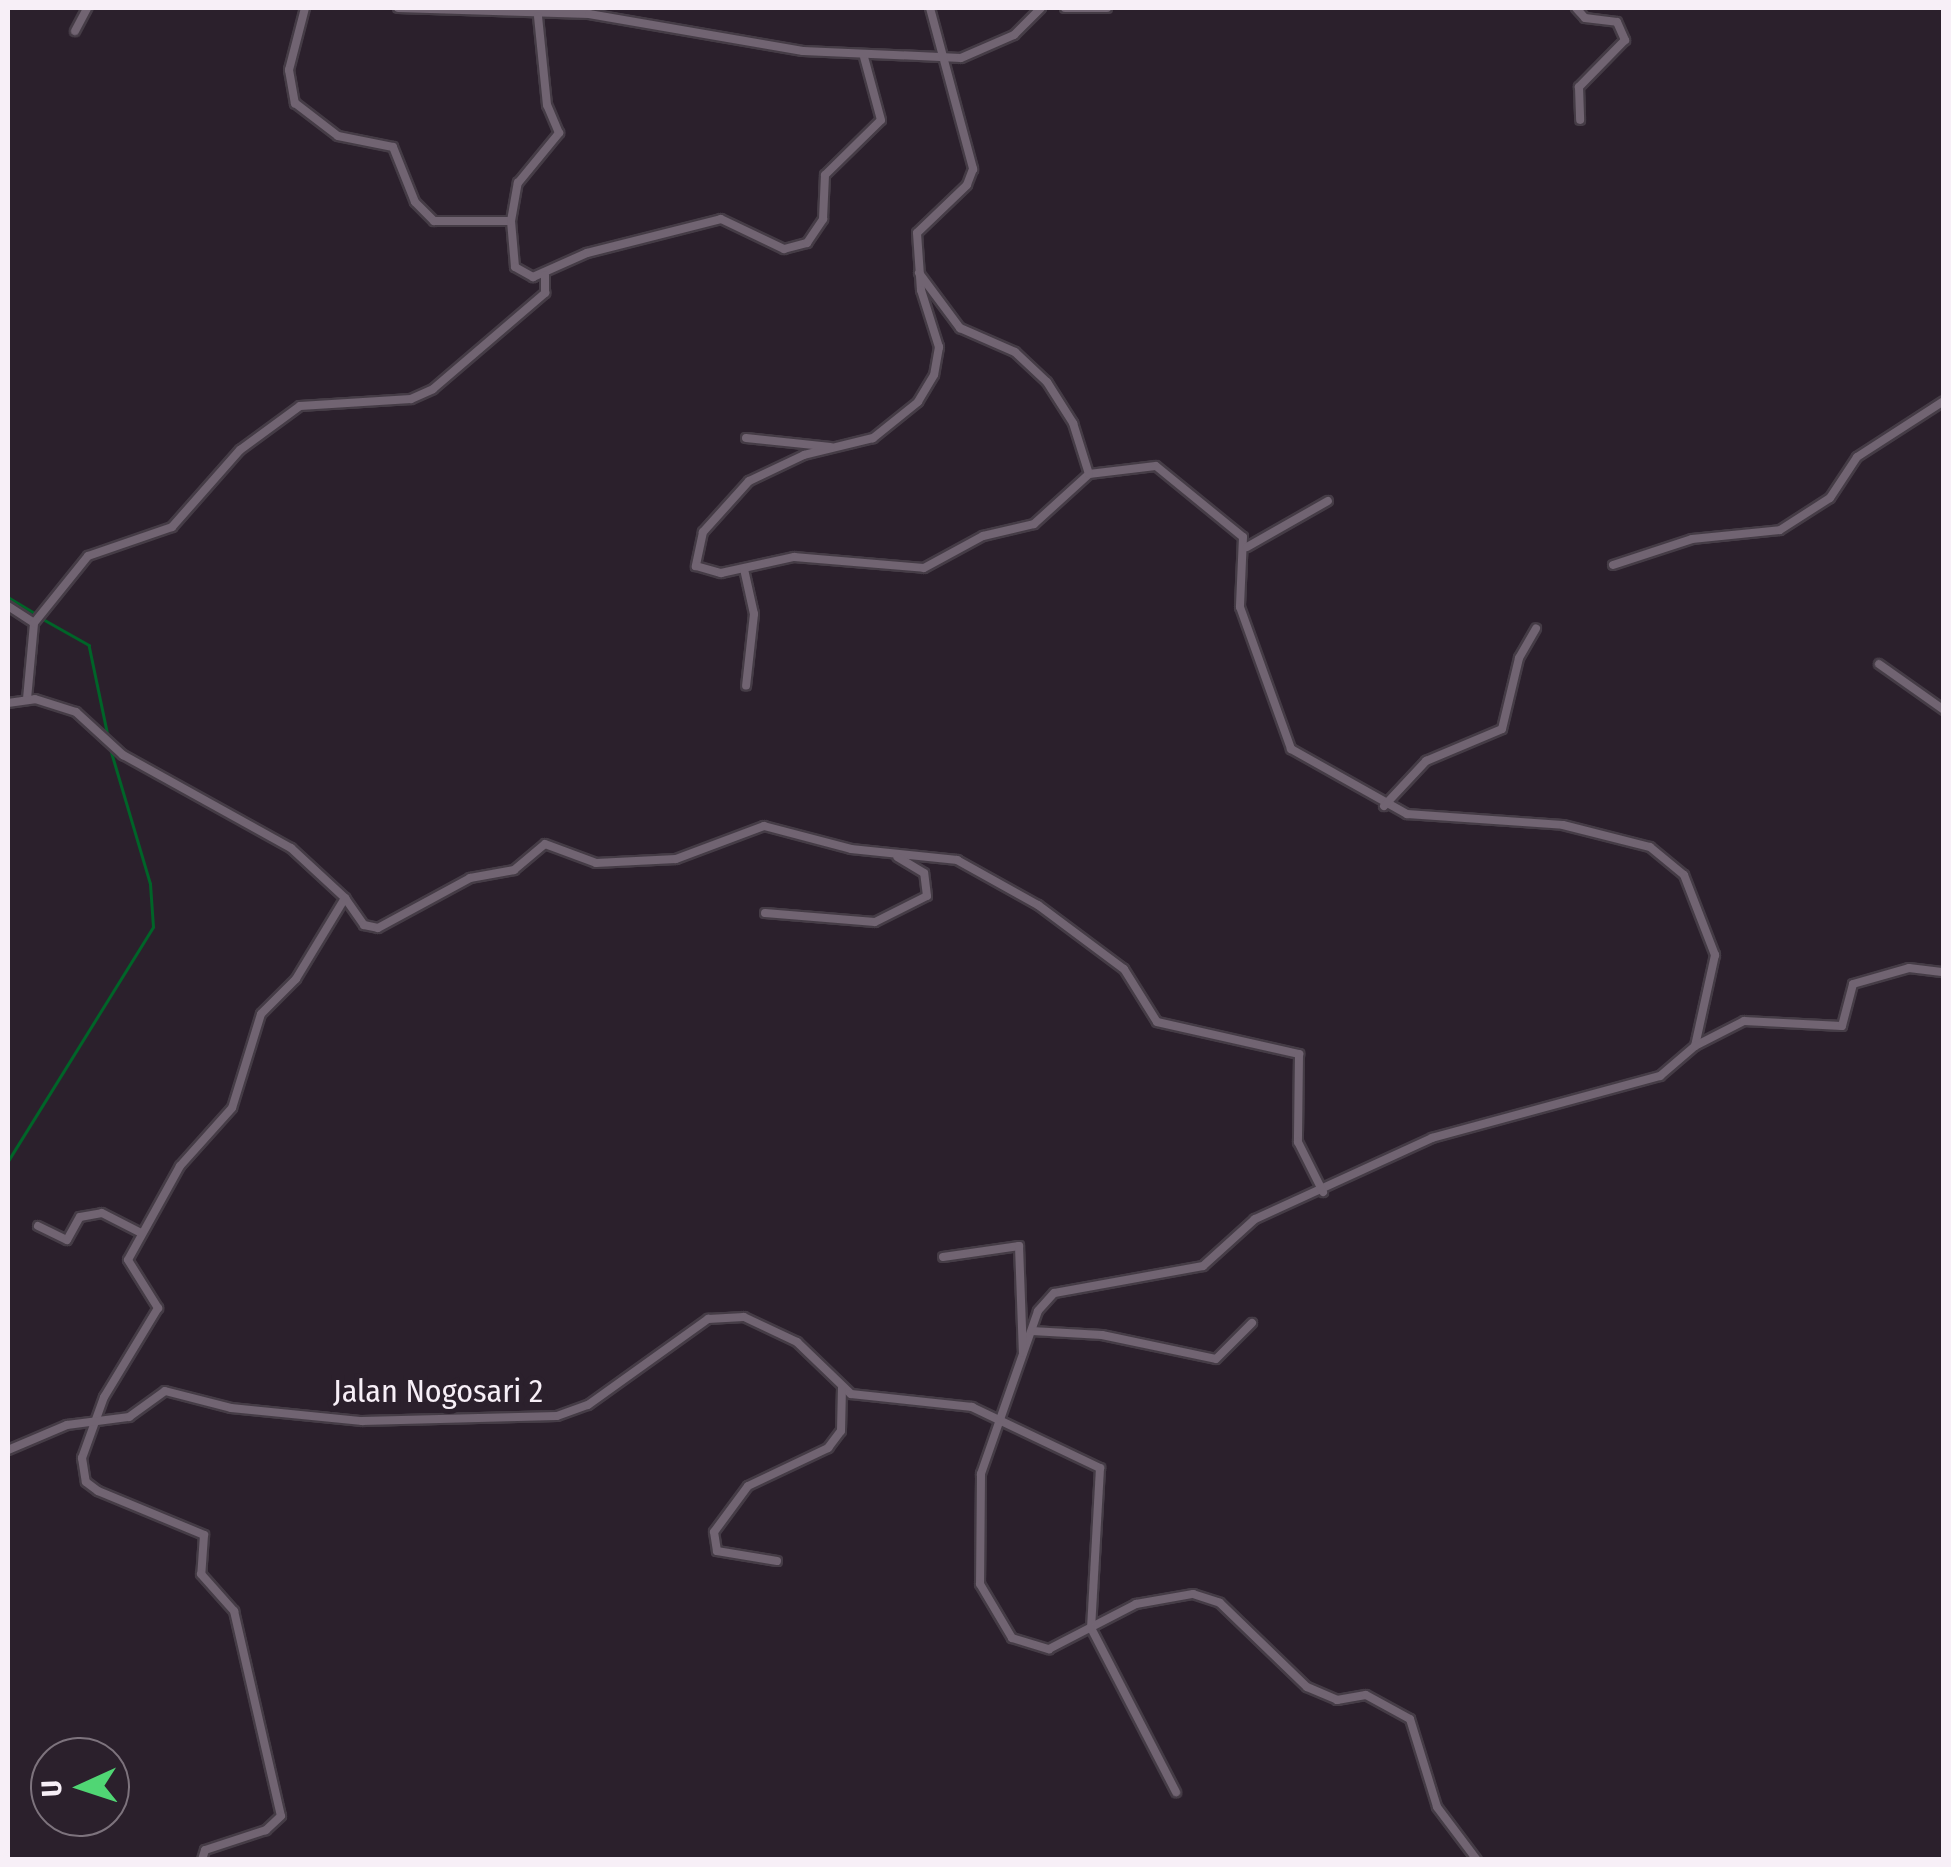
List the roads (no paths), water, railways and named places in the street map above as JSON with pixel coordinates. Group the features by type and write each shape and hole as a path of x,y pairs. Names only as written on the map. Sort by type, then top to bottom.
{"street":[{"path":"76,32 86,8"},
{"path":"305,8 289,70 295,103 331,133 394,147 415,202 434,221 510,221 518,215 518,183 559,132 547,105 538,16"},
{"path":"398,8 538,16 589,14 864,57 981,53 1041,8"},
{"path":"930,8 972,174 916,232 919,274 939,346 934,375 896,422 838,450 804,455 750,481 711,522 698,542 696,566 712,574 794,557 924,568 983,536 1034,524 1089,474 1156,466 1235,524 1247,546 1240,608 1282,736 1384,806 1563,826 1650,847 1674,862 1715,955 1695,1046"},
{"path":"1065,8 1107,8"},
{"path":"1576,8 1585,18 1616,22 1625,40 1579,87 1580,120"},
{"path":"510,221 516,270 546,275 587,253 721,219 784,249 807,242 822,219 824,174 882,120 864,57"},
{"path":"919,274 960,328 1016,352 1047,382 1073,423 1089,474"},
{"path":"27,699 34,624 88,556 172,527 240,450 292,410 425,394 545,294 546,275"},
{"path":"1613,565 1692,538 1780,530 1830,498 1857,458 1944,401"},
{"path":"746,438 838,450"},
{"path":"1247,546 1328,500"},
{"path":"744,569 754,614 746,686"},
{"path":"8,606 34,624"},
{"path":"1384,806 1426,760 1502,729 1519,658 1536,628"},
{"path":"1880,664 1944,710"},
{"path":"8,703 27,699 76,712 122,755 291,848 345,898 364,924 378,928 470,878 514,870 553,843 596,862 676,859 764,826 889,853 958,860 1038,904 1124,969 1157,1022 1300,1054 1298,1142 1323,1192"},
{"path":"765,913 875,922 927,896 924,873 889,853"},
{"path":"202,1860 205,1850 266,1830 281,1816 249,1664 228,1600 200,1574 204,1535 86,1482 82,1458 92,1420 158,1308 127,1269 140,1233 180,1166 225,1120 254,1025 296,978 345,898"},
{"path":"1477,1860 1437,1808 1410,1719 1366,1695 1337,1700 1307,1687 1220,1603 1193,1594 1136,1604 1049,1649 1025,1647 984,1599 977,1499 1042,1304 1060,1290 1203,1266 1255,1218 1323,1192 1464,1125 1629,1090 1695,1046 1744,1020 1842,1026 1853,984 1909,968 1944,972"},
{"path":"38,1226 66,1240 80,1216 102,1213 140,1233"},
{"path":"944,1257 1003,1244 1024,1252 1023,1362"},
{"name":"Jalan Nogosari 2","path":"8,1450 92,1420 128,1417 165,1391 231,1408 362,1421 557,1416 588,1405 653,1352 718,1315 784,1333 842,1388"},
{"path":"1032,1331 1115,1337 1216,1359 1252,1323"},
{"path":"778,1561 722,1553 712,1540 748,1486 816,1456 838,1436 842,1388 1006,1418 1092,1460 1104,1475 1091,1628 1176,1792"}],"waterway":[{"path":"8,597 36,614"},
{"path":"43,619 89,645 108,736"},
{"path":"8,1161 153,927 150,884 110,749"}]}
